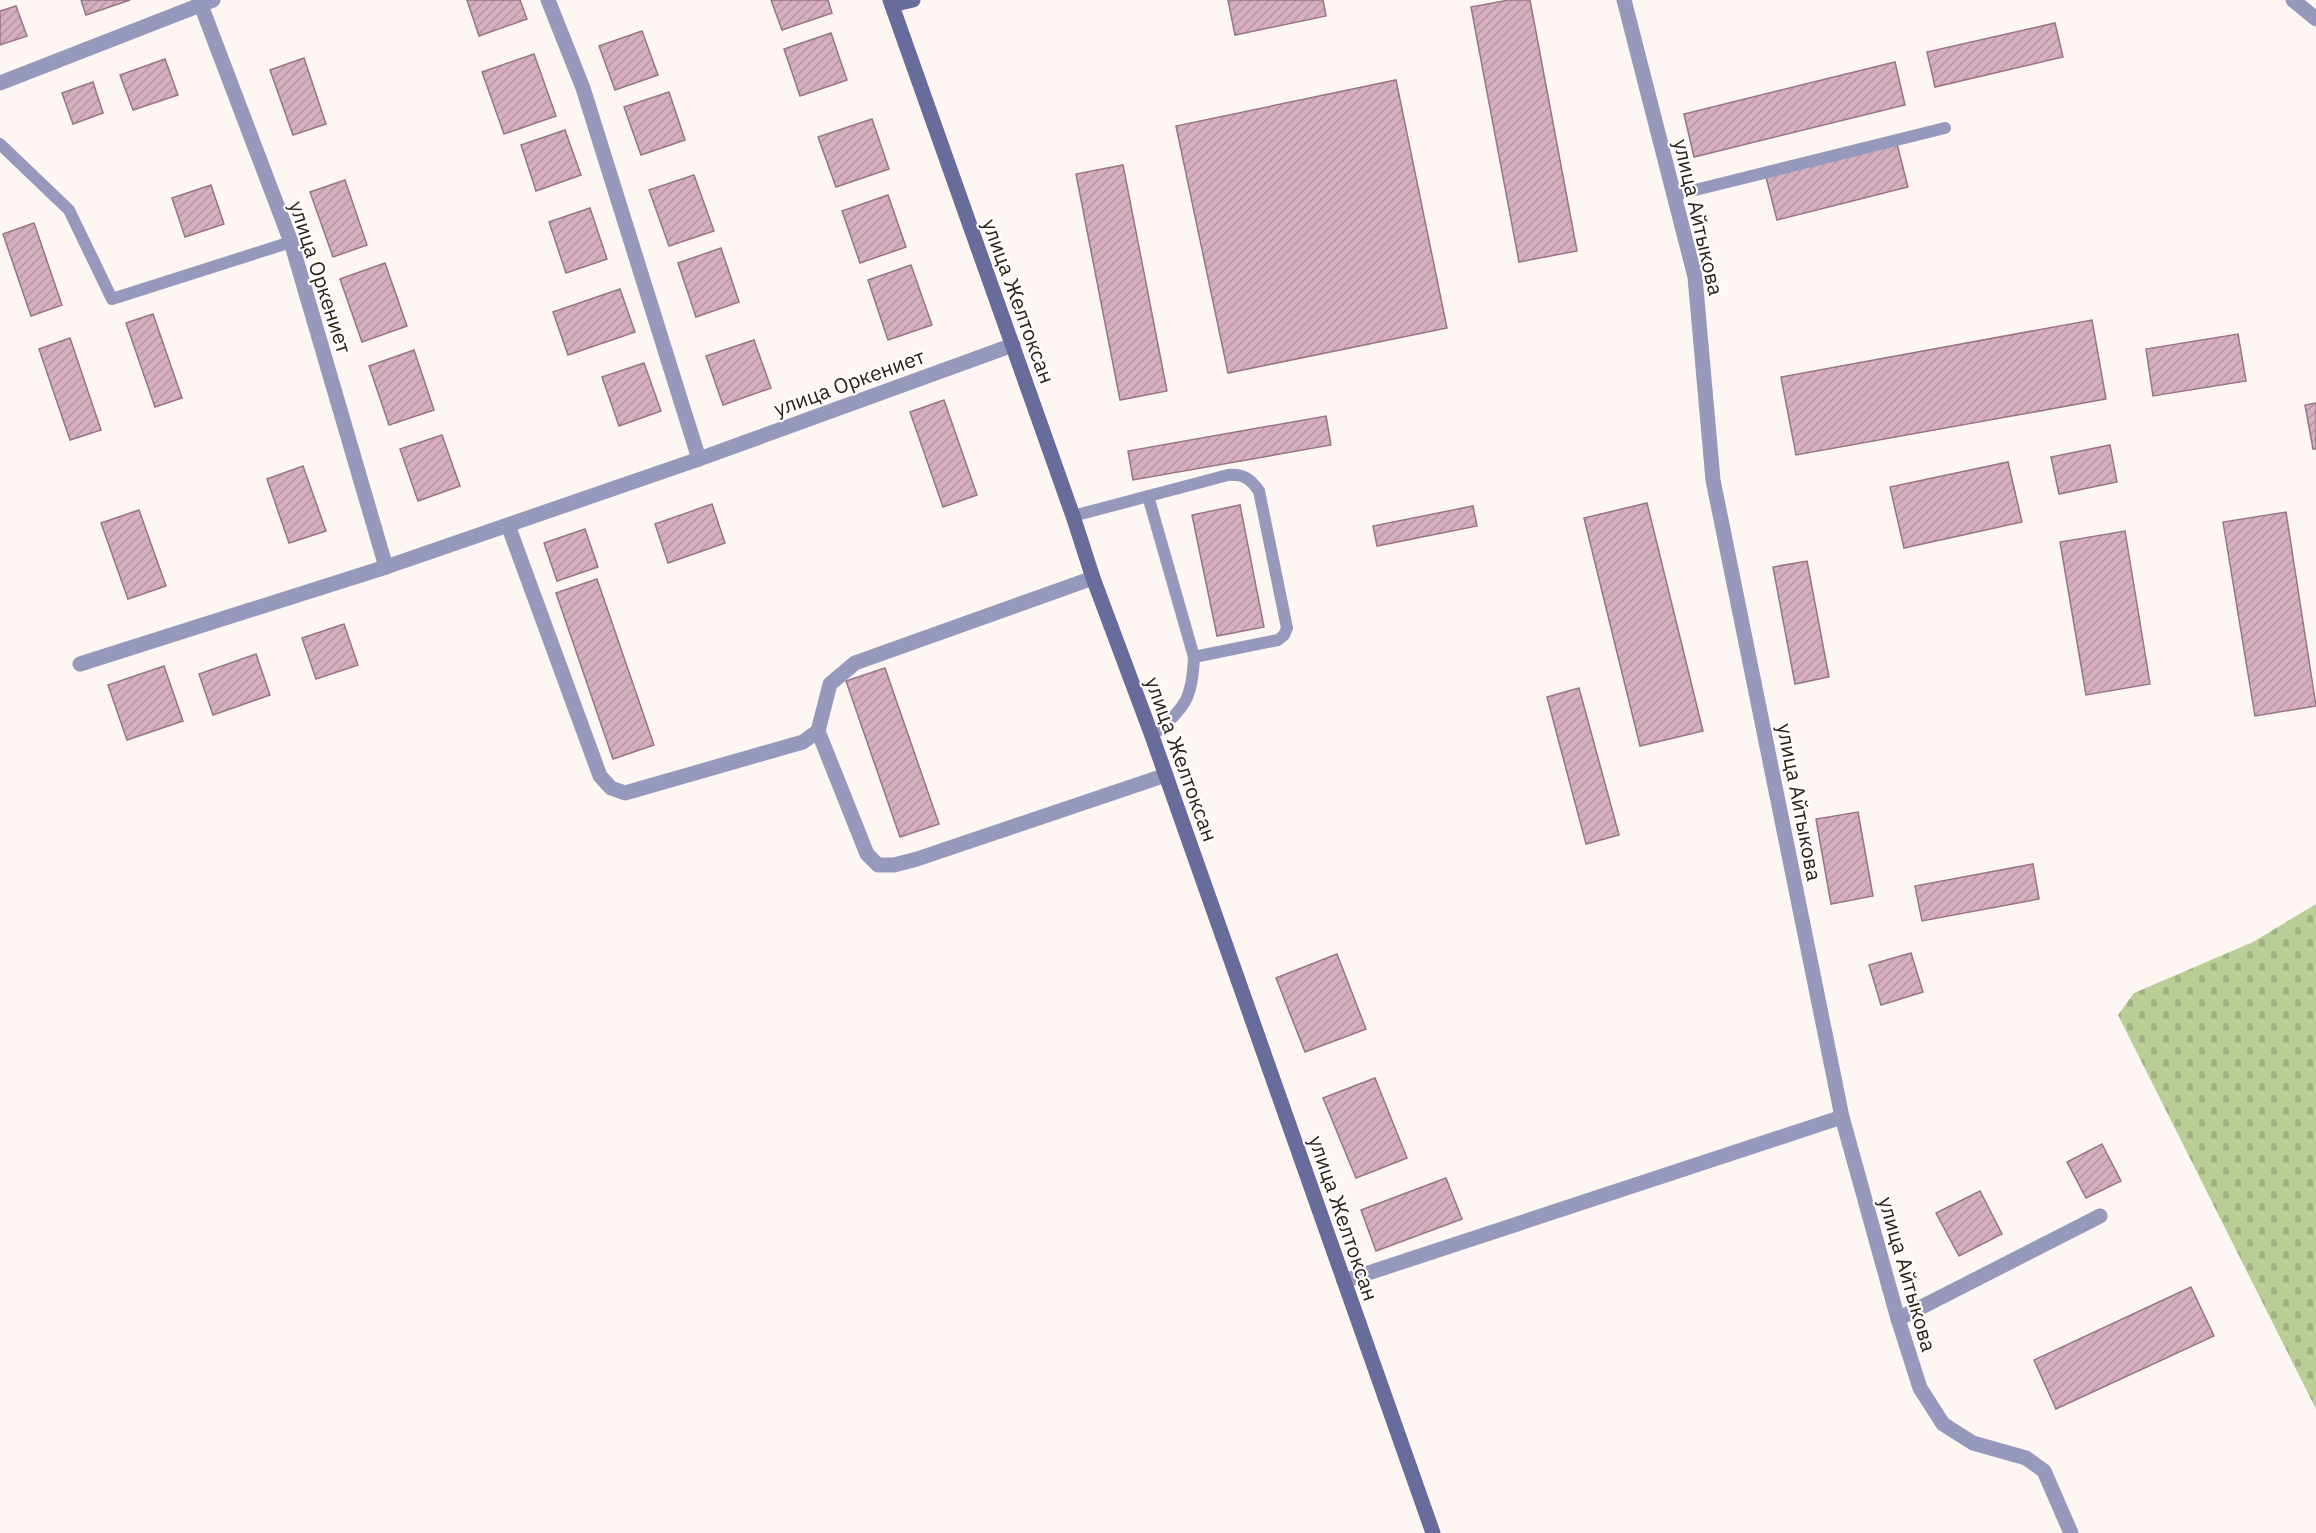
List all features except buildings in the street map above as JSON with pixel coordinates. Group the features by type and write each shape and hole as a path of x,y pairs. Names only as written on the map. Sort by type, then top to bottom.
{"street":[{"path":"548,0 583,88 699,459"},
{"path":"891,3 913,0"},
{"name":"улица Айтыкова","path":"1624,0 1695,277 1713,480 1842,1117 1898,1319 1920,1388 1943,1424 1973,1443 2026,1458 2044,1471 2071,1533"},
{"path":"2293,0 2316,19"},
{"name":"улица Оркениет","path":"0,83 204,1 291,242 386,567"},
{"name":"улица Желтоксан","path":"891,3 1433,1533"},
{"name":"улица Оркениет","path":"80,664 386,567 699,459 1013,345"},
{"path":"508,525 600,776 611,788 625,793 790,747 803,742 818,731"},
{"path":"1093,578 855,663 830,684 818,731 867,854 878,865 894,865 917,859 1166,775"},
{"path":"1344,1281 1842,1117"},
{"path":"1898,1319 2100,1216"}],"lane":[{"path":"1675,195 1945,128"},
{"path":"0,144 69,210 112,299 291,242"},
{"path":"1073,516 1228,475 1240,474 1251,480 1259,491 1287,628 1284,636 1278,640 1194,657"},
{"path":"1148,496 1194,657 1191,685 1183,708 1152,736"}],"green space":[{"path":"2316,904 2316,1409 2118,1015 2134,993 2253,942"}]}
